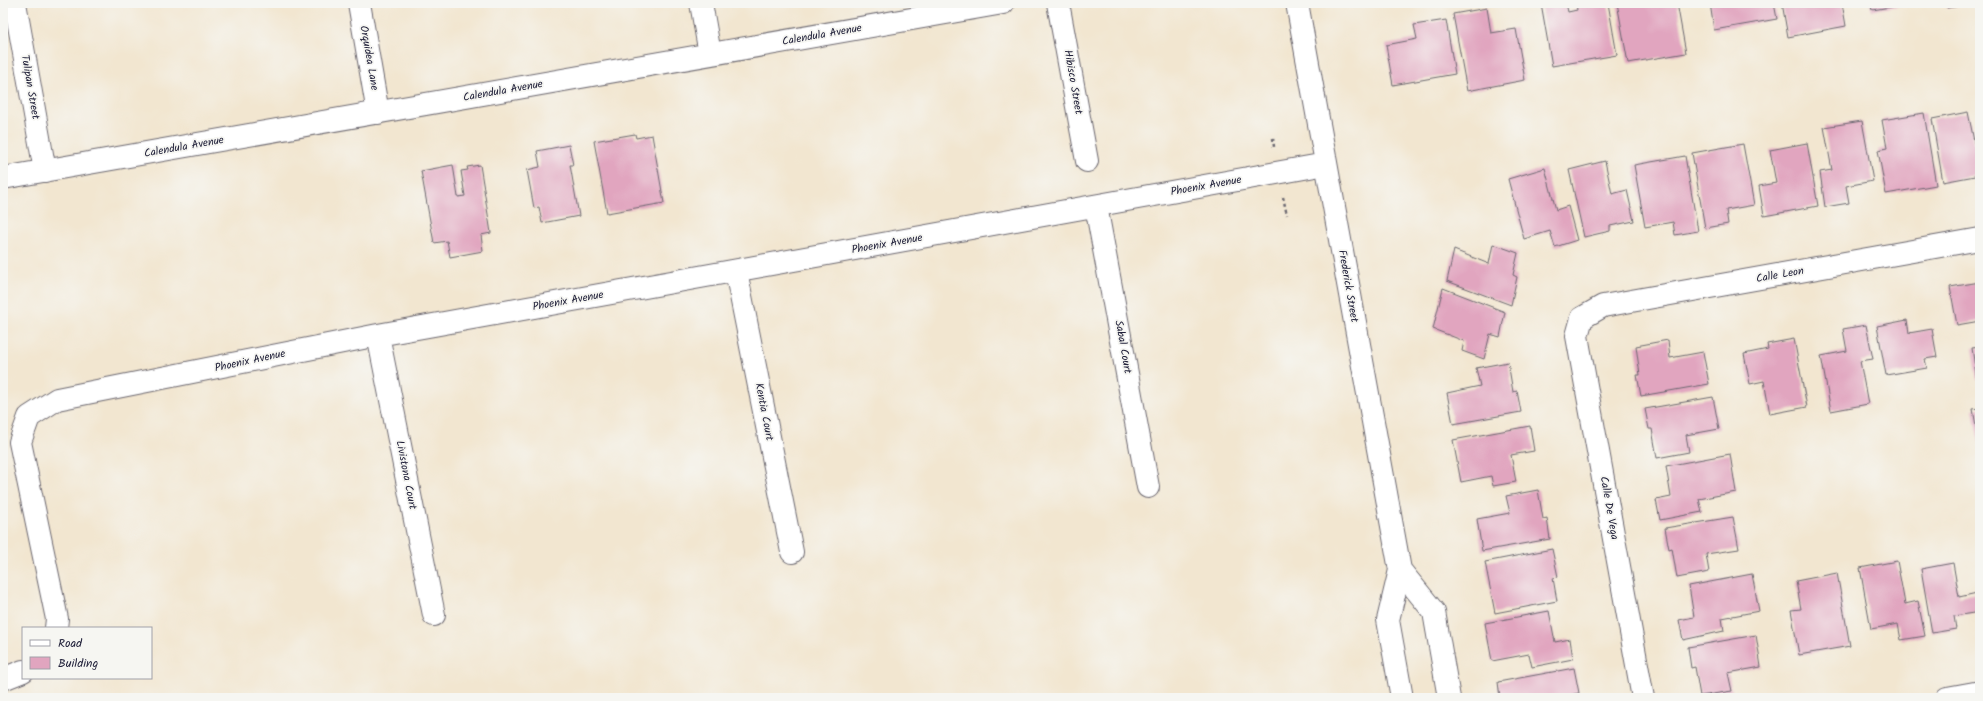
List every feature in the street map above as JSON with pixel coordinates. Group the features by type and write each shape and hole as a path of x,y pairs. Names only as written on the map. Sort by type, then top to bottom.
{"street":[{"name":"Tulipan Street","path":"15,3 45,171"},
{"name":"Orquidea Lane","path":"359,3 378,113"},
{"path":"701,3 710,54"},
{"name":"Calendula Avenue","path":"3,178 1003,3"},
{"name":"Hibisco Street","path":"1058,3 1087,161"},
{"name":"Frederick Street","path":"1296,3 1400,570 1388,620 1402,698"},
{"name":"Phoenix Avenue","path":"56,627 57,619 20,442 29,417 57,399 378,335 1326,164"},
{"name":"Sabal Court","path":"1096,206 1148,488"},
{"name":"Calle Leon","path":"1582,318 1603,306 1980,239"},
{"name":"Kentia Court","path":"736,271 792,552"},
{"name":"Calle De Vega","path":"1582,318 1577,336 1643,698"},
{"name":"Livistona Court","path":"378,335 434,615"},
{"name":"Frederick Street","path":"1400,570 1434,612 1449,698"},
{"path":"3,679 22,671"},
{"path":"1947,698 1980,692"}],"building":[{"path":"1541,3 1566,3 1568,12 1577,10 1576,3 1608,3 1617,55 1552,66"},
{"path":"1617,3 1652,3 1652,5 1677,3 1686,53 1628,63"},
{"path":"1710,3 1774,3 1777,19 1714,30"},
{"path":"1782,3 1842,3 1846,26 1788,37"},
{"path":"1870,3 1910,3 1910,4 1872,10"},
{"path":"1946,3 1973,3 1973,4 1947,8"},
{"path":"1487,8 1491,33 1516,29 1525,80 1467,91 1453,14"},
{"path":"1446,20 1455,74 1393,85 1386,45 1417,39 1414,25"},
{"path":"1968,112 1975,146 1980,144 1980,175 1943,182 1932,119"},
{"path":"1924,113 1936,185 1886,194 1878,150 1887,148 1882,120"},
{"path":"1862,121 1873,181 1846,186 1849,203 1825,207 1820,172 1832,170 1824,127"},
{"path":"635,134 636,138 652,135 664,203 607,213 594,141"},
{"path":"1807,143 1818,206 1764,216 1759,186 1776,183 1770,150"},
{"path":"1743,144 1754,205 1726,210 1728,224 1705,228 1692,153"},
{"path":"569,145 573,165 570,165 579,216 542,223 539,207 534,208 527,170 540,167 537,151"},
{"path":"1685,156 1698,231 1675,235 1673,222 1645,227 1634,165"},
{"path":"1605,161 1612,194 1627,190 1634,221 1610,226 1610,231 1584,237 1569,170"},
{"path":"453,165 458,197 465,196 461,171 468,170 467,167 480,165 491,233 481,235 483,251 450,257 447,241 434,243 421,171"},
{"path":"1545,168 1556,210 1568,206 1577,240 1555,247 1550,231 1524,239 1508,179"},
{"path":"1493,244 1518,253 1513,275 1517,277 1511,305 1447,281 1454,250 1489,264"},
{"path":"1980,282 1980,321 1957,325 1950,287"},
{"path":"1443,288 1505,312 1500,337 1490,334 1484,359 1462,351 1464,341 1433,329"},
{"path":"1907,320 1909,333 1932,329 1937,357 1925,359 1927,368 1886,375 1877,326"},
{"path":"1866,325 1873,359 1860,361 1868,404 1831,411 1821,356 1847,351 1843,329"},
{"path":"1794,339 1807,407 1770,414 1764,381 1750,384 1744,354 1768,349 1767,344"},
{"path":"1668,340 1670,358 1703,352 1709,384 1641,396 1637,375 1640,375 1636,346"},
{"path":"1980,347 1980,380 1977,380 1972,348"},
{"path":"1508,362 1513,392 1517,391 1521,412 1453,424 1447,393 1480,386 1476,368"},
{"path":"1713,397 1719,429 1686,435 1689,452 1657,458 1652,429 1649,429 1645,409"},
{"path":"1980,408 1980,443 1979,443 1973,409"},
{"path":"1530,426 1534,451 1511,455 1516,482 1493,486 1491,476 1461,482 1453,440"},
{"path":"1730,454 1736,492 1699,499 1702,512 1660,520 1656,500 1671,497 1666,466"},
{"path":"1538,490 1543,519 1547,518 1550,539 1482,551 1477,519 1510,513 1506,496"},
{"path":"1733,517 1739,549 1706,554 1709,572 1677,578 1672,548 1669,549 1665,528"},
{"path":"1552,549 1558,577 1553,578 1557,601 1495,613 1485,562"},
{"path":"1897,561 1905,604 1918,601 1925,636 1901,640 1898,624 1871,629 1860,568"},
{"path":"1953,563 1959,597 1977,593 1980,612 1954,616 1956,629 1932,633 1921,569"},
{"path":"1837,573 1850,646 1799,655 1791,610 1801,609 1796,581"},
{"path":"1752,574 1759,611 1722,618 1724,631 1683,640 1679,620 1694,617 1689,586"},
{"path":"1549,611 1555,642 1570,639 1573,659 1532,667 1529,654 1492,661 1485,623"},
{"path":"1756,635 1761,667 1728,673 1732,691 1700,696 1695,667 1691,668 1688,647"},
{"path":"1574,668 1579,693 1556,698 1500,698 1498,682"}]}
